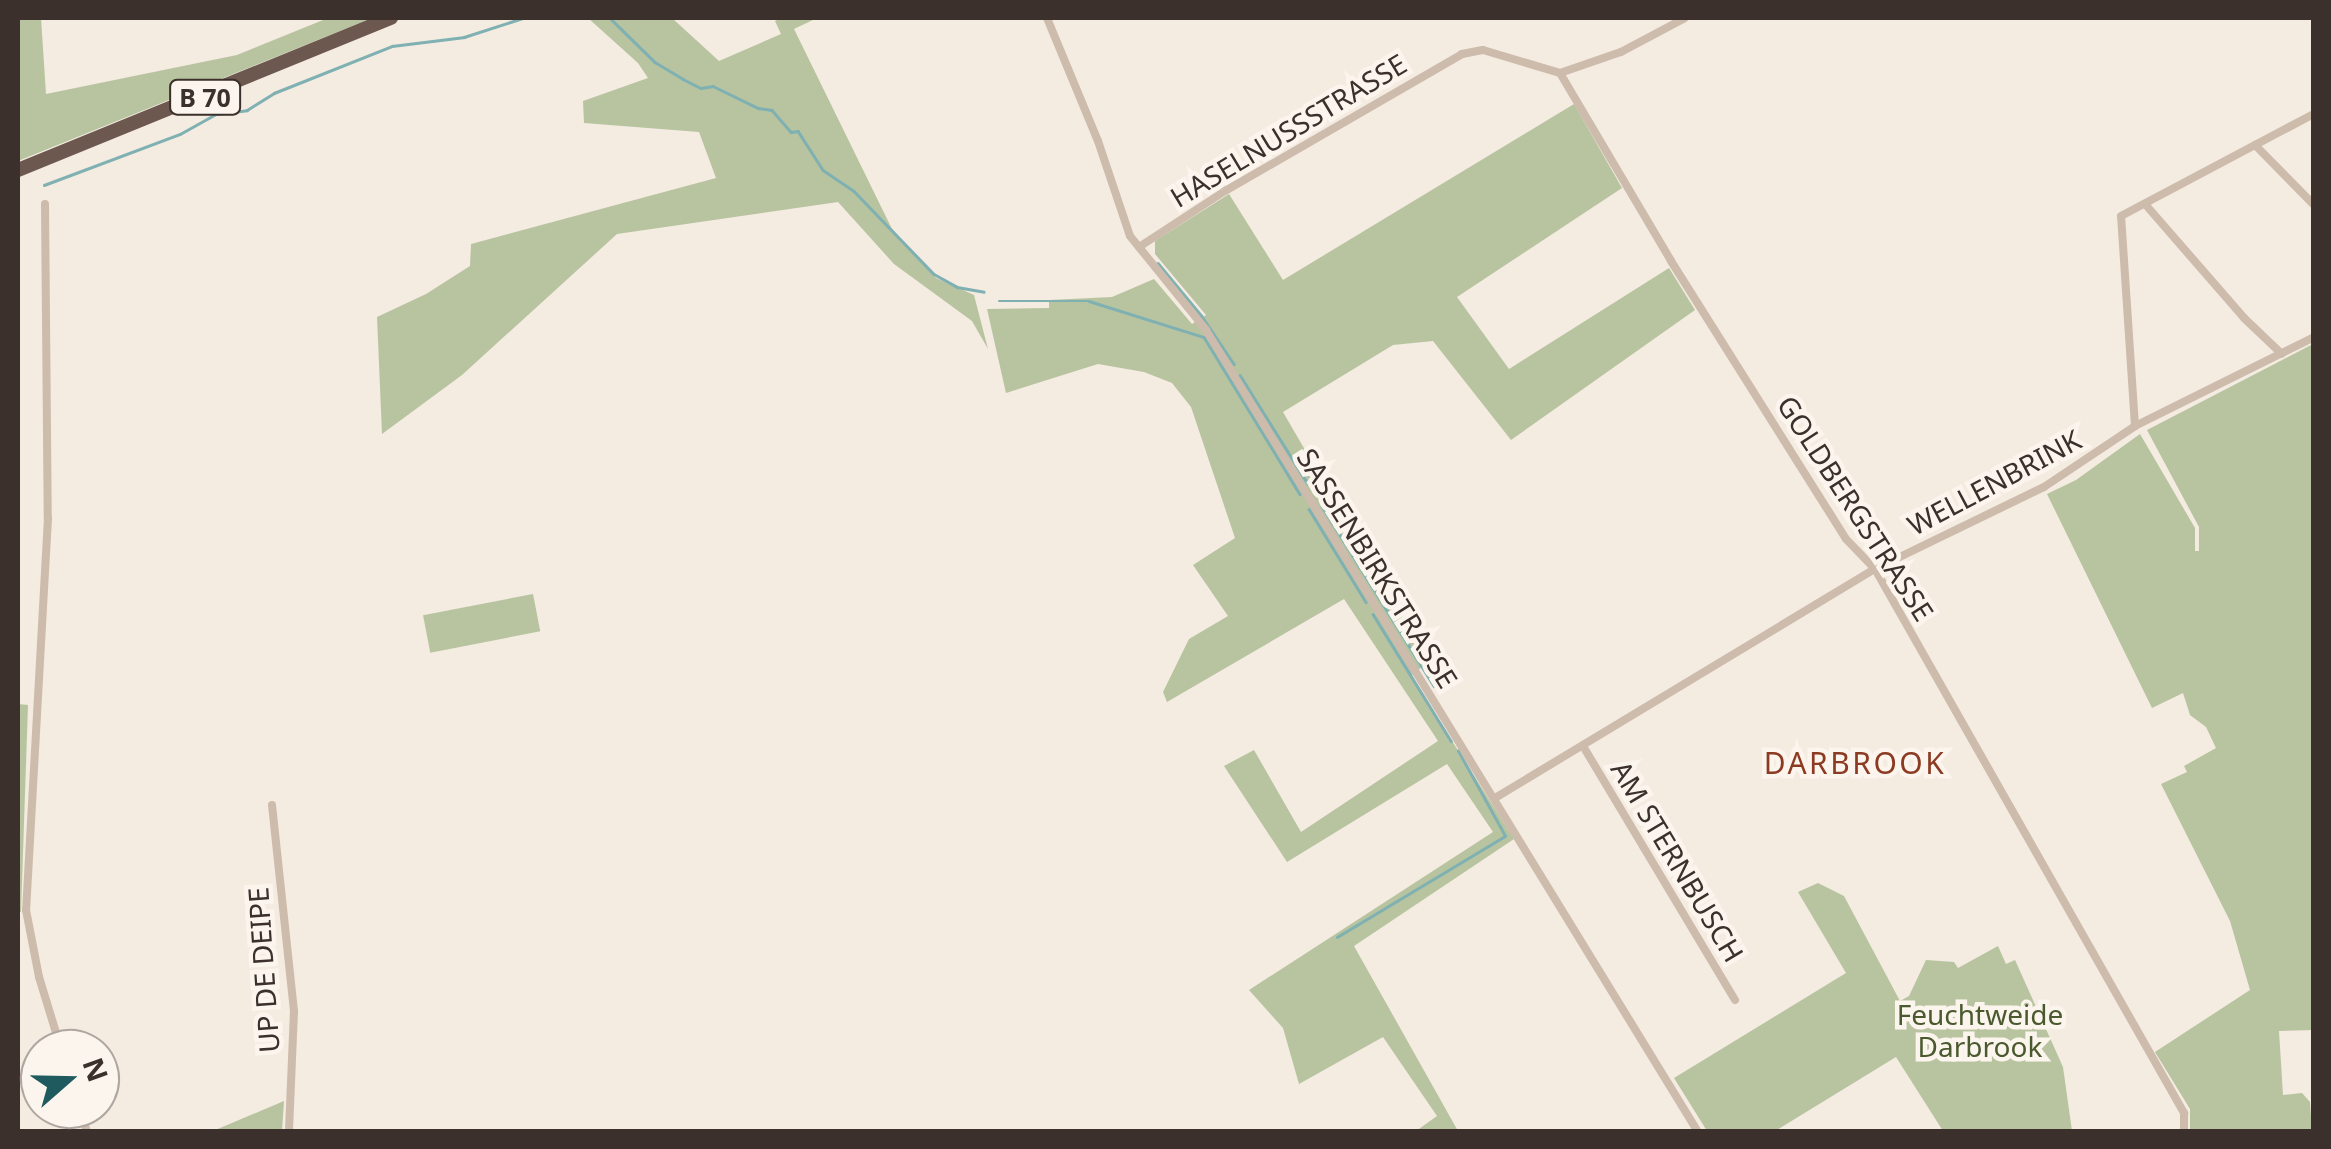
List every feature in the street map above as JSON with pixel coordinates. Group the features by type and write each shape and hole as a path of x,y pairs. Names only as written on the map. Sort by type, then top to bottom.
{"highway":[{"name":"B 70","path":"18,170 391,18"}],"street":[{"name":"SASSENBIRKSTRASSE","path":"1047,18 1098,141 1130,236 1206,330 1698,1132"},
{"path":"1560,73 1621,52 1685,18"},
{"name":"HASELNUSSSTRASSE","path":"1139,247 1224,190 1462,54 1483,50 1560,73"},
{"name":"GOLDBERGSTRASSE","path":"1560,73 1671,261 1846,539 1875,569 2184,1113 2184,1132"},
{"path":"2135,426 2121,216 2314,114"},
{"path":"2256,145 2314,206"},
{"path":"45,204 48,518 26,910 39,977 55,1029"},
{"path":"2145,204 2244,318 2282,354"},
{"name":"WELLENBRINK","path":"1495,798 1875,569 2044,488 2135,426 2314,338"},
{"name":"AM STERNBUSCH","path":"1582,746 1735,1000"},
{"name":"UP DE DEIPE","path":"272,806 294,1010 289,1132"}],"green space":[{"path":"18,18 41,18 46,94 237,55 328,18 372,18 18,161"},
{"path":"588,18 672,18 719,61 781,34 775,21 781,18 817,18 794,29 892,229 936,278 974,295 988,349 972,321 894,264 838,202 617,234 462,375 382,434 377,317 426,294 470,266 471,244 716,178 699,132 584,123 583,101 648,78 638,63"},
{"path":"1574,104 1622,188 1457,297 1509,369 1669,268 1695,310 1511,440 1433,341 1393,345 1283,412 1428,662 1411,676 1514,839 1354,946 1458,1131 1416,1131 1437,1116 1383,1037 1299,1084 1283,1028 1249,990 1493,832 1447,764 1287,862 1224,766 1254,750 1301,832 1438,741 1344,599 1167,702 1163,692 1189,639 1228,616 1193,565 1235,538 1191,407 1172,383 1144,372 1098,364 1006,393 987,309 1049,308 1049,300 1112,297 1154,279 1192,324 1206,315 1155,254 1155,241 1229,194 1283,280"},
{"path":"2313,344 2313,1030 2279,1031 2283,1095 2302,1093 2310,1102 2312,1131 2190,1131 2190,1109 2155,1052 2250,990 2230,921 2161,784 2187,772 2184,766 2216,748 2206,727 2190,715 2183,693 2152,708 2047,494 2076,480 2140,434 2195,528 2195,551 2199,551 2199,527 2147,430"},
{"path":"533,594 540,631 430,653 423,615"},
{"path":"18,704 28,705 21,912 18,912"},
{"name":"Feuchtweide Darbrook","path":"1818,883 1844,896 1900,1001 1909,996 1926,960 1954,962 1958,968 1998,946 2006,964 2015,960 2063,1067 2072,1131 1943,1131 1896,1057 1775,1131 1707,1131 1674,1078 1846,973 1798,892"},
{"path":"284,1101 282,1131 213,1131"}],"waterway":[{"path":"44,185 180,134 216,114 247,110 274,93 392,46 464,37 523,18"},
{"path":"610,18 655,62 683,79 701,88 713,86 758,108 772,110 791,132 798,131 823,170 854,191 934,274 957,287 984,292"},
{"path":"1158,263 1201,315 1234,364"},
{"path":"999,301 1089,301 1204,337 1300,494"},
{"path":"1240,375 1308,484"},
{"path":"1322,506 1434,686"},
{"path":"1309,509 1366,602"},
{"path":"1373,614 1451,741"},
{"path":"1337,937 1505,836 1458,751"}],"district":[{"name":"DARBROOK","path":"1855,763"}]}
